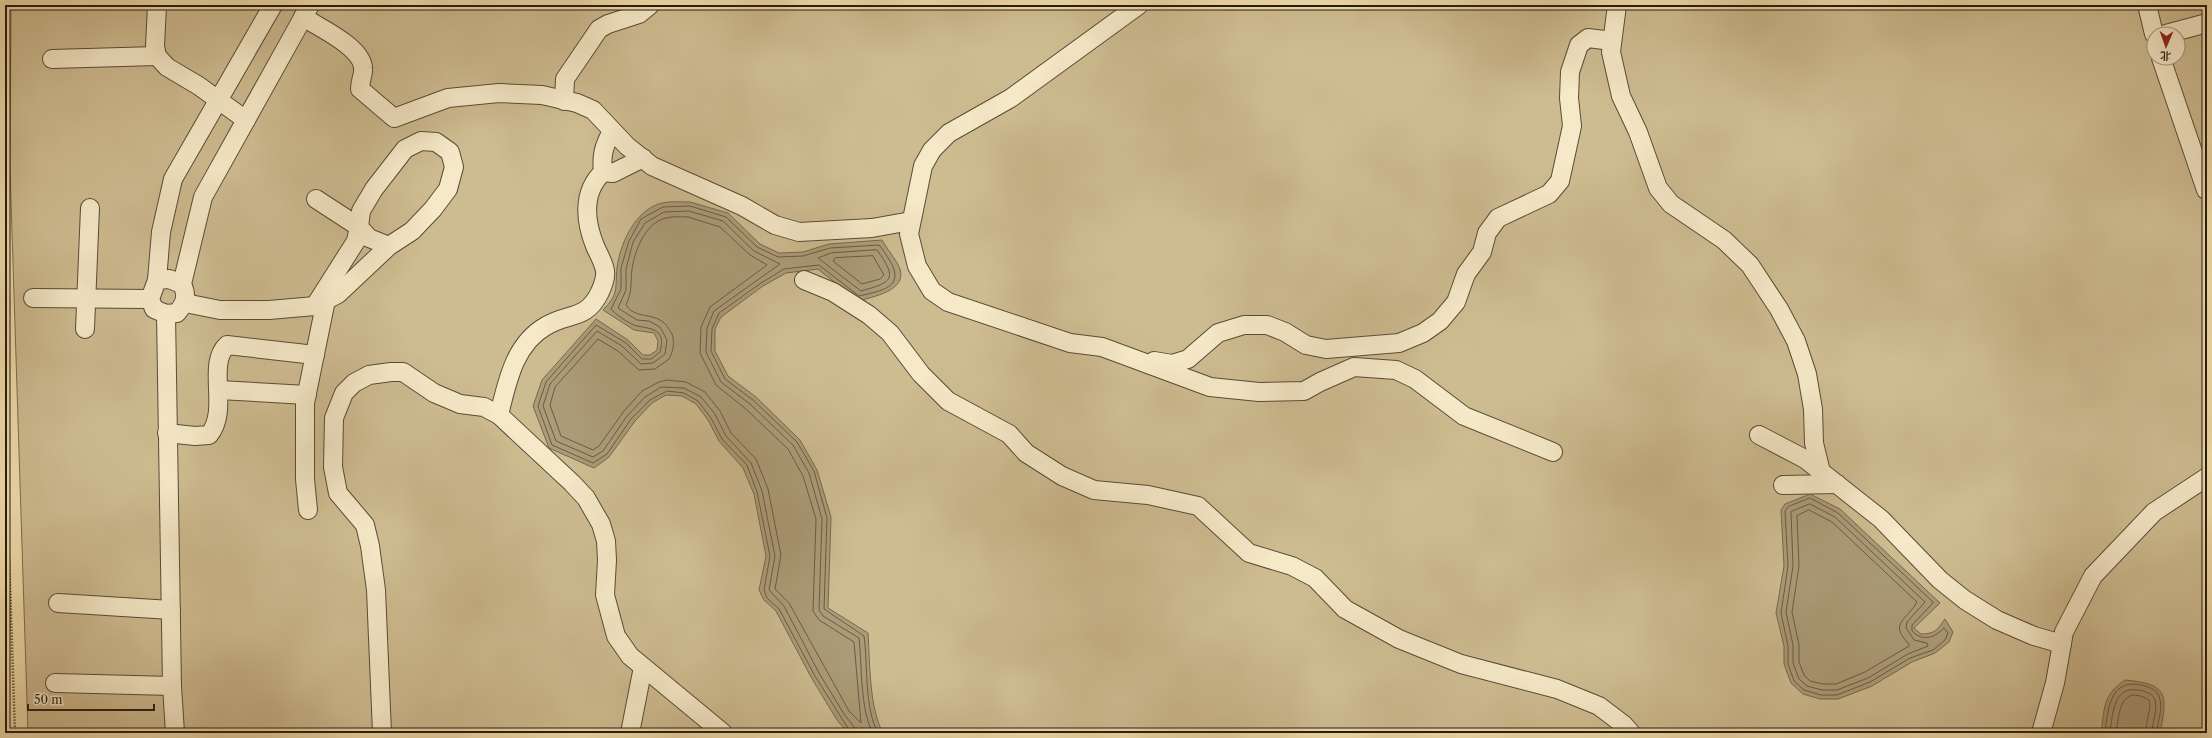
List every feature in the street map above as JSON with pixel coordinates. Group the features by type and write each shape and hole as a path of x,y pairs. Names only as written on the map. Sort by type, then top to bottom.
{"lane":[{"path":"157,5 155,46 157,56 167,67 246,120"},
{"path":"273,5 173,180 161,232 157,280 150,299 154,309 166,314 177,313 185,303 186,293 182,284 203,197 307,11 350,46 362,60 364,69 360,79 360,89 394,118 448,98 499,93 542,95 564,100 593,110 612,132 652,166 742,206 775,225 799,232 872,228 911,222"},
{"path":"564,100 565,79 599,30 608,24 639,14 650,5"},
{"path":"1139,5 1011,98 949,133 932,150 923,166 909,234 917,266 932,291 948,302 1070,343 1102,347 1210,387 1259,392 1304,391 1320,382 1354,368 1396,370 1415,379 1464,416 1552,452"},
{"path":"1617,5 1611,52 1621,96 1638,132 1658,188 1670,204 1724,240 1750,265 1779,309 1796,341 1807,374 1813,409 1814,443 1821,472"},
{"path":"2147,5 2152,26"},
{"path":"2186,29 2207,23"},
{"path":"1086,332 1102,336 1155,361 1172,364 1188,359 1218,333 1244,325 1267,325 1285,332 1306,345 1326,349 1399,343 1423,333 1440,321 1456,302 1466,274 1482,252 1487,233 1498,218 1549,194 1560,181 1572,126 1569,98 1570,72 1574,56 1579,45 1588,38 1612,41"},
{"path":"52,59 157,56"},
{"path":"2164,66 2207,191"},
{"path":"499,415 509,373 527,342 545,326 578,315 590,308 600,292 605,279 605,270 590,230 587,204 591,188 603,172 601,160 603,148 612,132"},
{"path":"185,303 220,310 269,310 320,303 338,294 389,246 412,231 433,209 448,189 454,167 450,152 436,142 421,141 405,149 371,194 361,211 356,241 320,303 315,355 307,395 305,479 308,510"},
{"path":"603,172 613,172 643,158"},
{"path":"316,199 359,227 369,238 389,246"},
{"path":"85,329 90,208"},
{"path":"157,280 169,279 182,284"},
{"path":"804,280 833,292 869,315 890,333 921,374 948,401 1009,434 1026,453 1062,476 1094,490 1148,495 1198,506 1249,553 1292,566 1315,578 1345,608 1399,639 1462,664 1557,689 1599,706 1624,725 1631,733"},
{"path":"33,298 150,299"},
{"path":"166,314 170,610 175,733"},
{"path":"1396,370 1394,361 1399,343"},
{"path":"167,434 195,436 210,435 216,427 220,351 227,345 315,355"},
{"path":"382,733 377,604 370,546 365,525 338,493 332,467 334,418 344,393 354,382 369,375 391,372 403,372 434,393 460,404 484,407 499,415 586,498 601,524 606,541 607,560 604,596 616,636 630,656 723,733"},
{"path":"219,390 307,395"},
{"path":"1759,435 1805,459 1881,519 1940,580 1965,600 1997,620 2034,636 2062,644"},
{"path":"2041,733 2055,683 2064,632 2094,576 2154,512 2207,477"},
{"path":"1783,485 1837,484"},
{"path":"58,603 170,610"},
{"path":"630,733 643,667"},
{"path":"55,683 172,686"}],"path":[{"path":"5,177 7,185 9,306 7,494 15,733"}],"shaded area":[{"path":"11,5 2207,5 2207,733 28,733 10,169"}],"water":[{"path":"690,202 728,213 760,244 779,253 803,252 829,244 882,240 900,269 901,277 893,288 879,295 858,301 818,269 786,273 763,286 721,317 715,329 715,351 728,376 756,397 800,440 817,470 831,517 828,608 868,633 873,698 878,722 883,733 848,733 837,720 811,677 776,611 764,600 759,590 766,556 754,494 743,468 719,441 708,420 696,404 682,396 666,395 652,403 635,421 609,457 594,468 549,448 533,406 542,380 596,319 628,340 643,355 650,355 657,350 658,341 654,333 634,330 603,310 612,300 614,295 617,268 622,248 631,228 637,220 644,212 653,206 662,203"},
{"path":"1810,494 1840,509 1940,603 1914,628 1921,634 1930,633 1938,629 1945,619 1953,632 1949,642 1935,653 1912,662 1872,686 1838,699 1820,699 1803,694 1791,683 1784,664 1784,646 1776,613 1784,566 1781,510 1785,504"},
{"path":"2125,680 2150,684 2162,693 2164,709 2160,733 2101,733 2104,709 2108,697 2112,691"}]}
